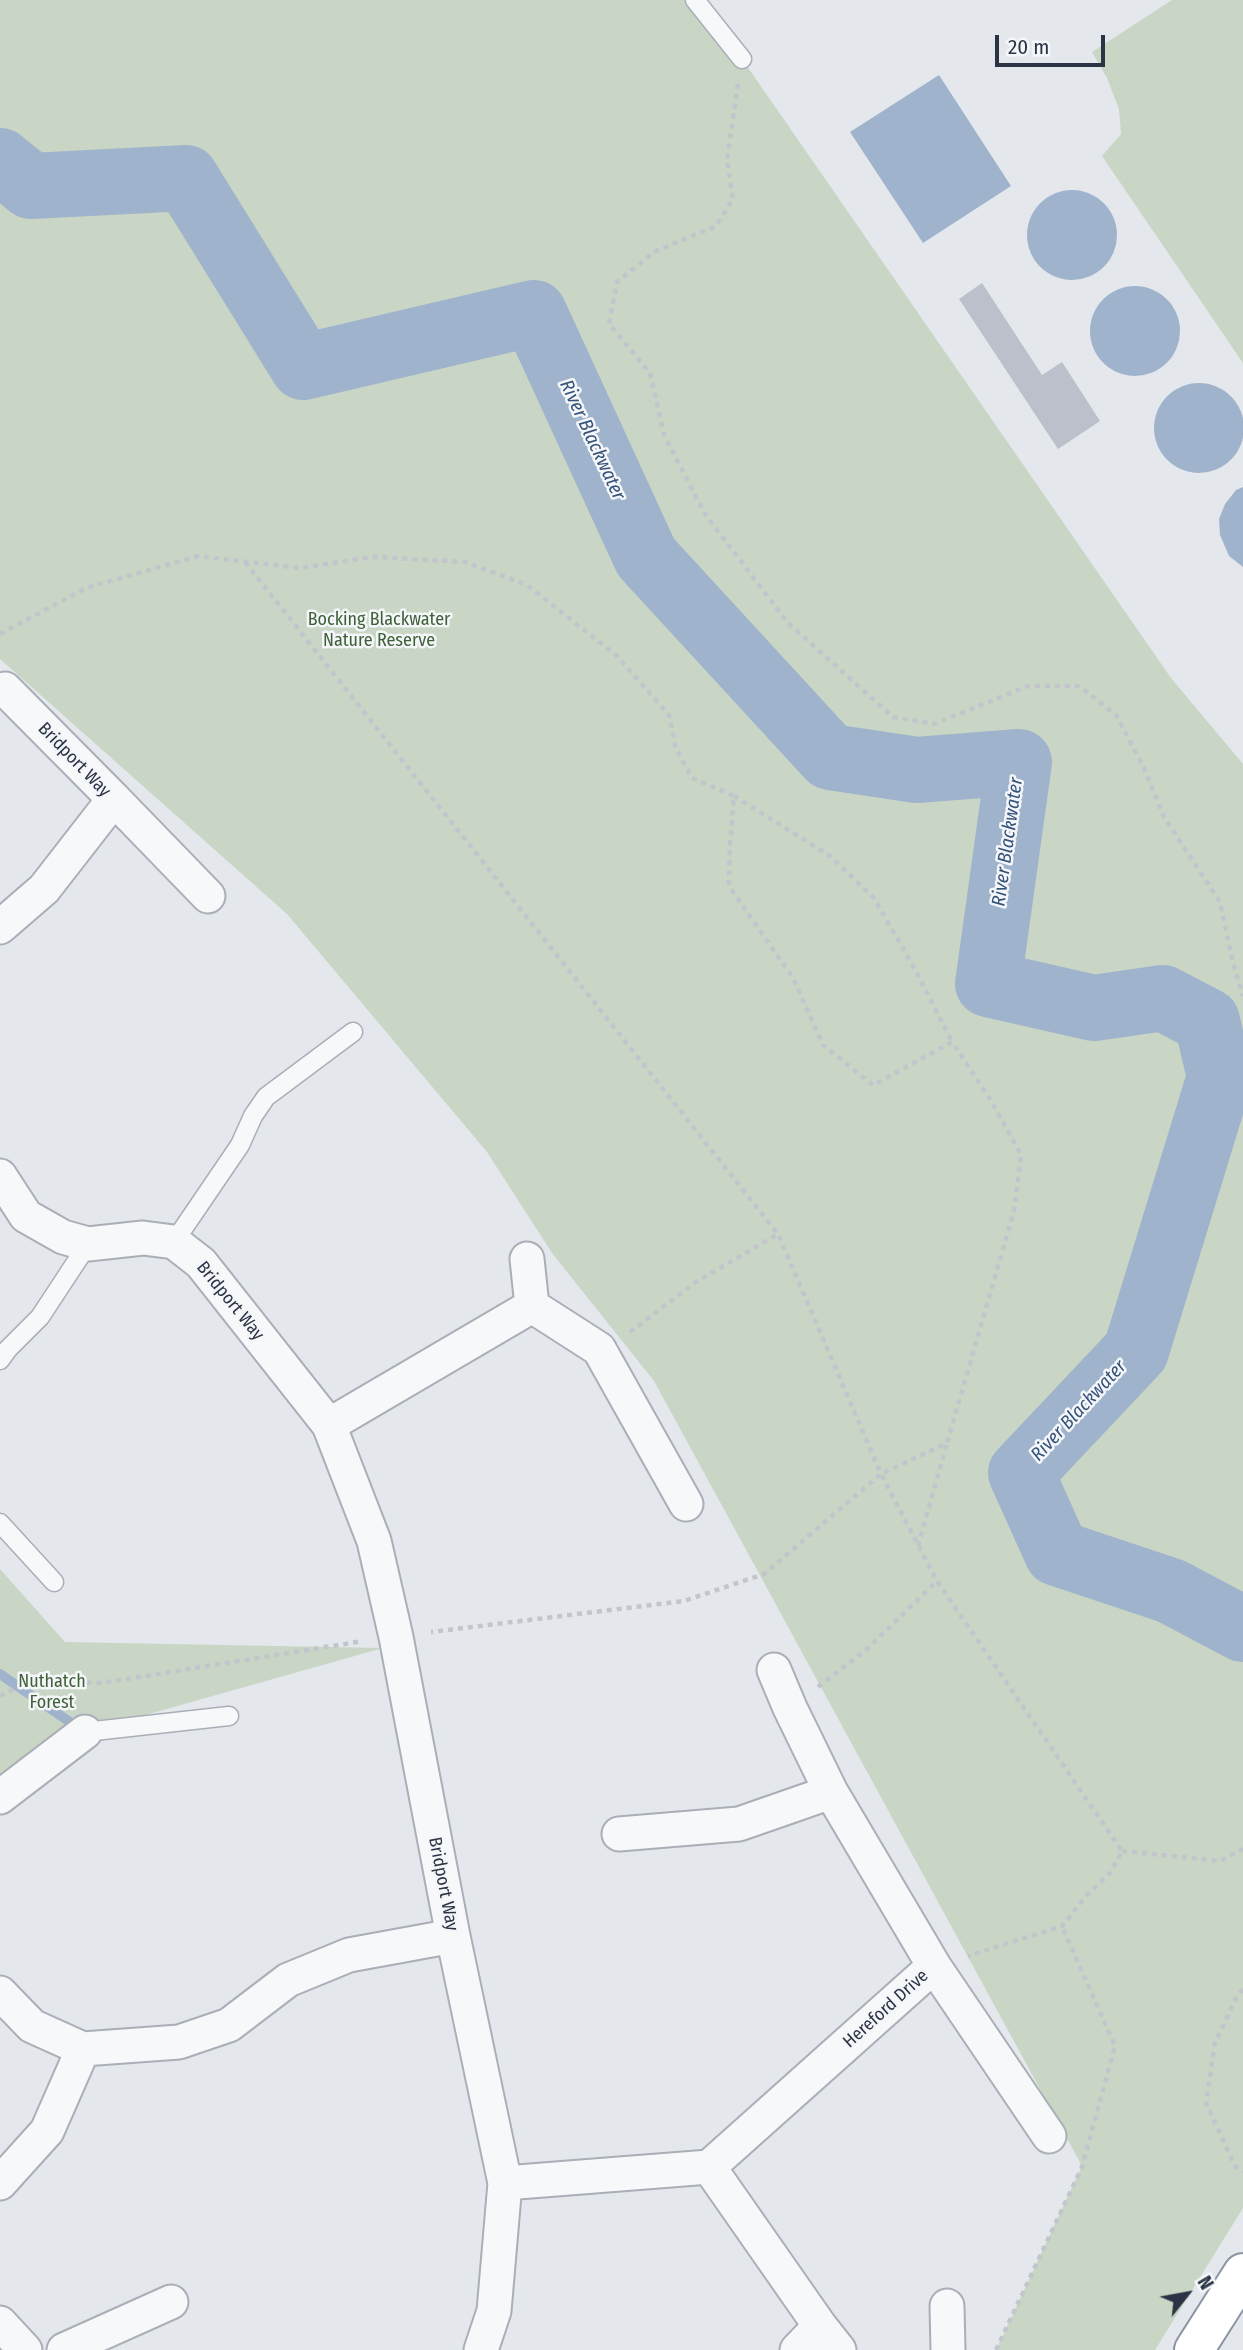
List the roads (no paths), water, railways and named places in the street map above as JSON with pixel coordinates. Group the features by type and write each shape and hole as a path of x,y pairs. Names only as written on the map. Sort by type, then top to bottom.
{"highway":[{"path":"1194,2350 1243,2273"}],"street":[{"name":"Bridport Way","path":"0,927 44,889 114,799 5,689"},
{"path":"114,799 208,896"},
{"path":"0,1176 26,1216 63,1237 88,1244 143,1238 174,1242"},
{"name":"Bridport Way","path":"174,1242 201,1263 329,1425 374,1541 396,1637 453,1936 505,2183 494,2311 481,2350"},
{"path":"527,1259 532,1306"},
{"path":"329,1425 532,1306"},
{"path":"532,1306 599,1349 687,1504"},
{"name":"Hereford Drive","path":"709,2168 934,1966 831,1792 774,1670"},
{"path":"0,1797 85,1732"},
{"path":"619,1834 739,1824 831,1792"},
{"path":"0,1993 32,2026 83,2049 179,2042 229,2025 288,1980 349,1955 453,1936"},
{"path":"934,1966 1049,2136"},
{"path":"0,2183 47,2131 83,2049"},
{"path":"505,2183 709,2168 830,2338 797,2350"},
{"path":"64,2350 171,2302"},
{"path":"947,2306 948,2350"},
{"path":"0,2323 25,2350"}],"lane":[{"path":"695,0 742,59"},
{"path":"174,1242 240,1145 253,1116 266,1097 353,1032"},
{"path":"0,1360 40,1317 88,1244"},
{"path":"0,1523 54,1582"},
{"path":"85,1732 229,1716"}],"water":[{"path":"939,75 1011,186 923,243 850,132"},
{"path":"1072,190 1089,193 1104,203 1114,218 1117,235 1114,252 1104,267 1089,277 1072,280 1055,277 1040,267 1030,252 1027,235 1030,218 1040,203 1055,193"},
{"path":"1135,286 1152,289 1167,299 1177,314 1180,331 1177,348 1167,363 1152,373 1135,376 1118,373 1103,363 1093,348 1090,331 1093,314 1103,299 1118,289"},
{"path":"1199,383 1216,386 1231,396 1241,411 1244,428 1241,445 1231,460 1216,470 1199,473 1182,470 1167,460 1157,445 1154,428 1157,411 1167,396 1182,386"},
{"path":"1243,487 1243,567 1229,556 1220,535 1219,519 1225,504 1236,490"}],"waterway":[{"name":"River Blackwater","path":"0,161 31,186 186,178 303,367 534,313 646,557 830,757 917,770 1019,762 988,984 1094,1008 1163,998 1207,1021 1220,1077 1136,1351 1021,1473 1057,1553 1171,1591 1243,1629"},
{"path":"0,1674 80,1729"}],"park label":[{"name":"Bocking Blackwater Nature Reserve","path":"379,630"},
{"name":"Nuthatch Forest","path":"52,1692"}]}
